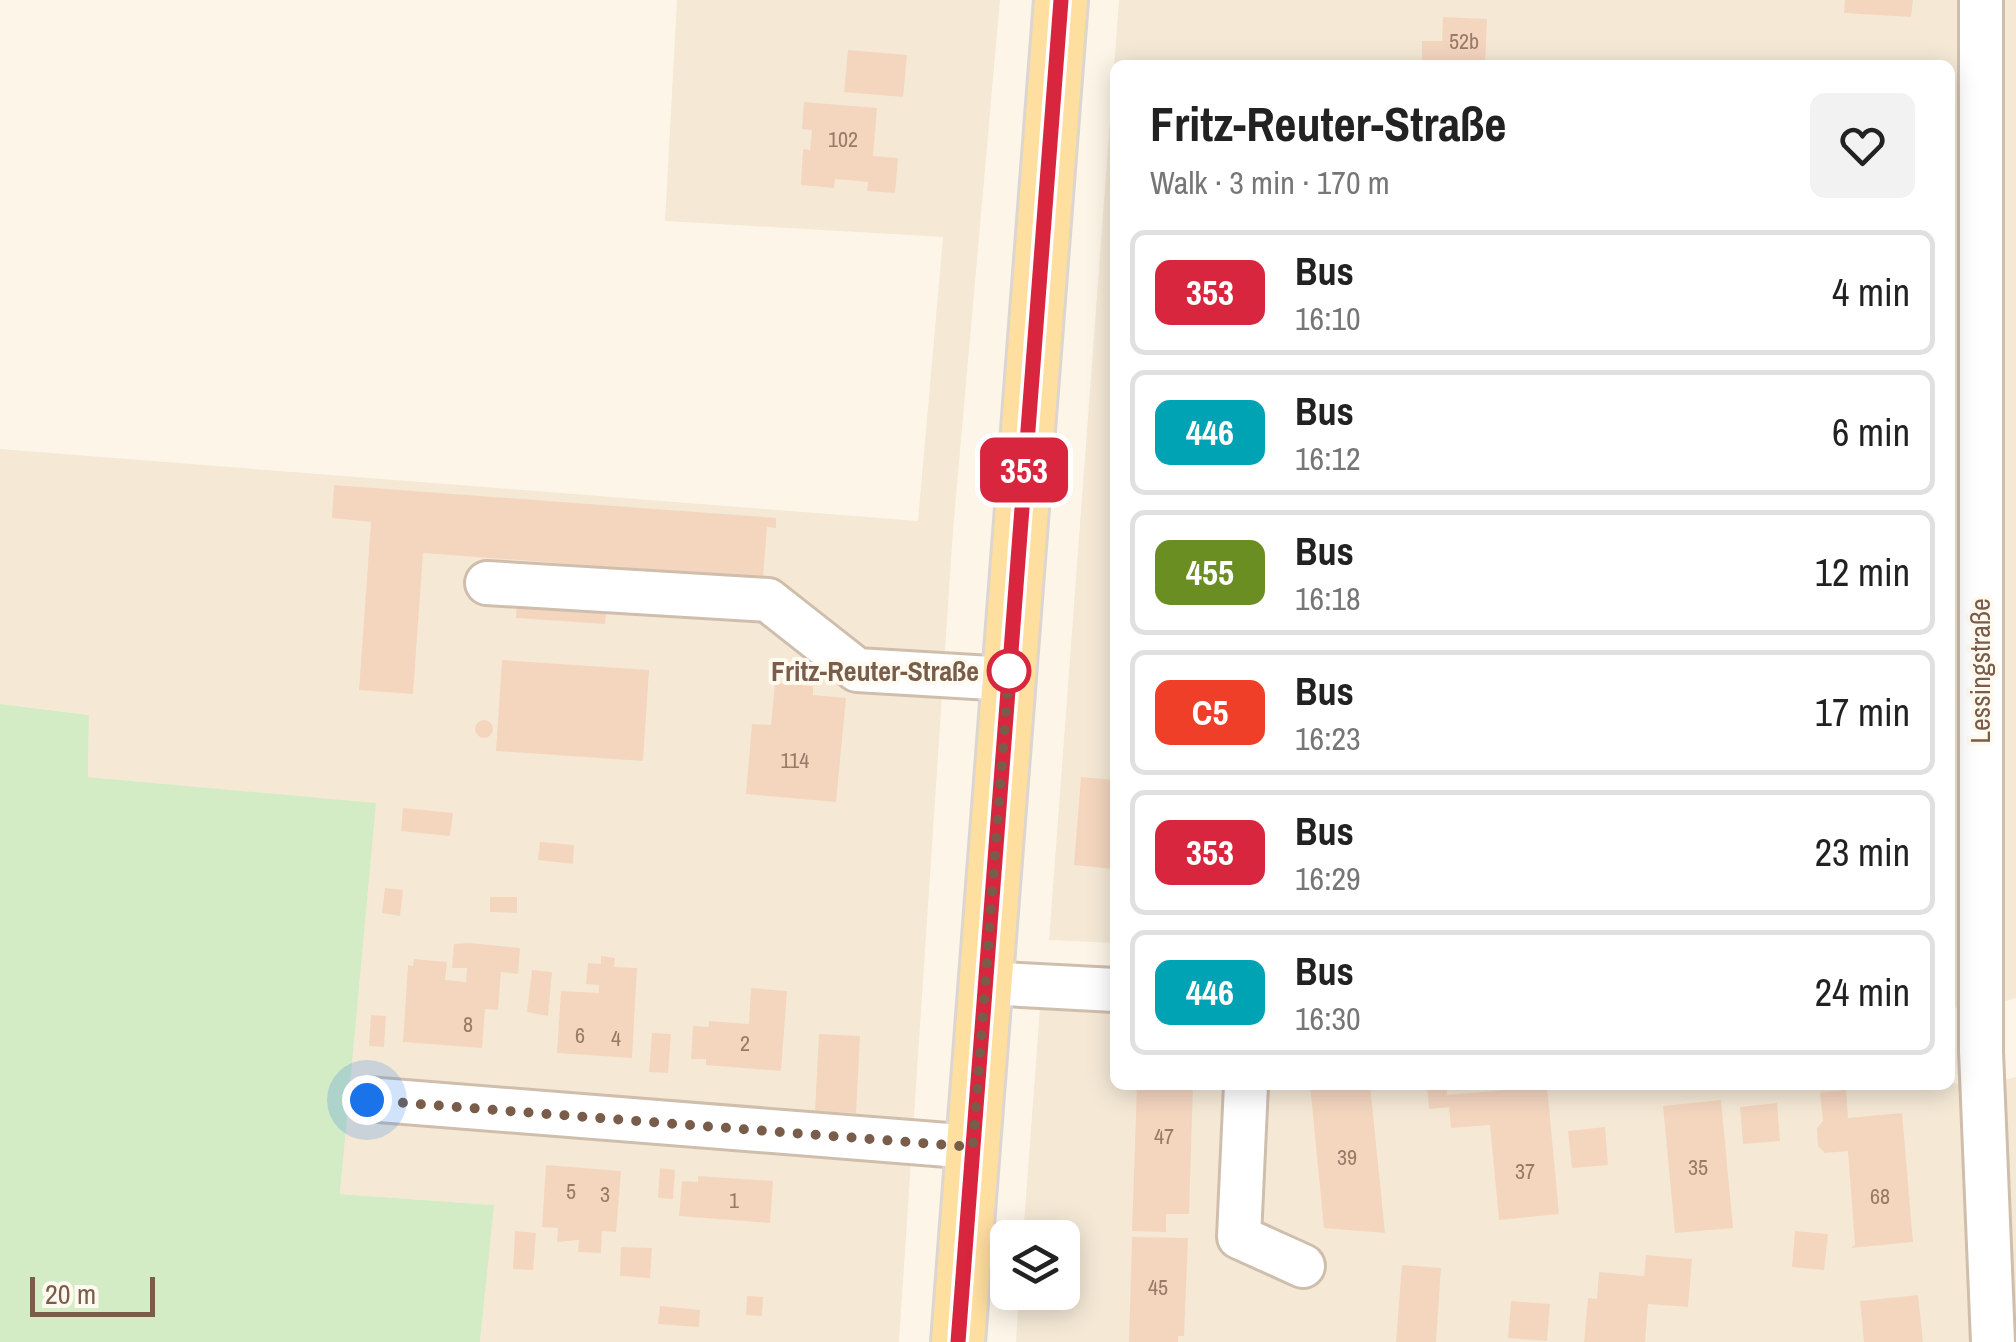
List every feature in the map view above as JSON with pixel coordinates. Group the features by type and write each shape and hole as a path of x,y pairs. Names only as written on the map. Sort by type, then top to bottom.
{"main road":[{"path":"958,1342 1061,0"}],"street":[{"name":"Lessingstraße","path":"1981,0 1965,432 1993,1342"},
{"path":"488,582 768,600 857,670 1008,679"},
{"path":"984,983 1110,990"},
{"path":"1246,1090 1238,1237 1304,1266"},
{"path":"367,1100 973,1147"}],"shaded area":[{"path":"677,0 1000,0 953,531 899,1342 480,1342 493,1205 340,1194 375,804 88,777 89,715 0,704 0,449 918,521 943,237 665,221"},
{"path":"1119,0 2016,0 2016,998 1977,1009 1955,1007 1955,60 1115,60"},
{"path":"1110,121 1110,943 1049,940"},
{"path":"1040,1007 1110,1013 1110,1090 1955,1090 1955,1083 1981,1086 2016,1077 2016,1342 1016,1342 1018,1310 1080,1310 1080,1220 1024,1220"}],"green space":[{"path":"0,704 89,715 88,777 376,803 340,1194 494,1205 480,1342 0,1342"}],"building":[{"path":"1845,0 1913,0 1911,17 1844,13"},
{"path":"1443,17 1487,19 1485,60 1422,60 1422,41 1442,41"},
{"path":"848,50 907,55 903,97 844,92"},
{"path":"804,102 877,108 873,156 898,158 895,193 867,191 868,182 835,179 834,188 801,185 803,149 810,150 812,130 802,129"},
{"path":"334,485 776,518 776,528 767,527 763,578 423,553 413,694 359,690 371,522 332,518"},
{"path":"517,594 607,600 605,624 516,618"},
{"path":"502,660 649,670 643,761 496,751"},
{"path":"775,683 813,686 813,695 846,698 836,802 746,794 752,724 771,725"},
{"path":"484,720 491,722 491,736 484,738 477,736 475,729 477,722"},
{"path":"1081,777 1110,780 1110,869 1074,865"},
{"path":"403,808 453,813 450,836 401,831"},
{"path":"540,842 574,845 573,864 538,860"},
{"path":"385,888 403,890 400,916 382,913"},
{"path":"490,897 517,897 517,913 490,912"},
{"path":"454,944 520,948 518,974 501,972 498,1010 485,1009 482,1048 403,1042 408,965 413,966 414,959 447,962 445,980 466,982 467,968 452,968"},
{"path":"601,956 615,958 614,967 637,968 632,1058 557,1053 561,991 599,993 599,985 586,984 588,963 601,964"},
{"path":"532,970 552,972 548,1016 527,1012"},
{"path":"751,988 787,991 781,1071 706,1065 706,1059 691,1059 693,1026 709,1027 709,1021 749,1024"},
{"path":"371,1015 386,1016 384,1047 369,1046"},
{"path":"652,1033 671,1034 668,1073 649,1072"},
{"path":"819,1034 860,1036 856,1113 815,1111"},
{"path":"1137,1090 1193,1090 1189,1214 1166,1214 1166,1232 1132,1231"},
{"path":"1310,1090 1371,1090 1385,1233 1324,1228"},
{"path":"1427,1090 1447,1090 1447,1095 1547,1090 1559,1214 1499,1220 1490,1125 1451,1128 1449,1107 1429,1109"},
{"path":"1846,1090 1848,1118 1902,1113 1913,1242 1851,1248 1855,1245 1848,1151 1825,1153 1818,1146 1817,1128 1823,1121 1820,1092"},
{"path":"1721,1100 1733,1228 1675,1233 1663,1106"},
{"path":"1777,1103 1780,1141 1743,1144 1740,1107"},
{"path":"1605,1127 1608,1165 1572,1168 1568,1131"},
{"path":"546,1165 621,1171 616,1232 602,1231 601,1253 578,1252 579,1240 557,1242 558,1228 542,1227"},
{"path":"660,1168 675,1170 673,1199 658,1198"},
{"path":"698,1176 773,1181 770,1223 679,1216 682,1181 698,1182"},
{"path":"515,1231 536,1233 533,1270 513,1269"},
{"path":"1795,1231 1828,1234 1824,1270 1792,1267"},
{"path":"1132,1237 1188,1238 1184,1336 1178,1336 1178,1342 1129,1342"},
{"path":"621,1247 652,1248 650,1278 620,1276"},
{"path":"1646,1255 1692,1259 1688,1307 1648,1304 1645,1342 1584,1342 1588,1298 1597,1299 1599,1272 1644,1276"},
{"path":"1402,1265 1441,1268 1436,1342 1396,1342"},
{"path":"1918,1295 1923,1342 1864,1342 1860,1301"},
{"path":"747,1296 763,1297 762,1316 746,1315"},
{"path":"1511,1301 1550,1304 1547,1341 1508,1338"},
{"path":"660,1306 700,1310 699,1327 658,1324"}],"bus line":[{"name":"353","path":"958,1342 1061,0"}],"place":[{"name":"Fritz-Reuter-Straße","path":"1009,671"}],"route":[{"path":"367,1100 973,1147 1009,671"}]}
